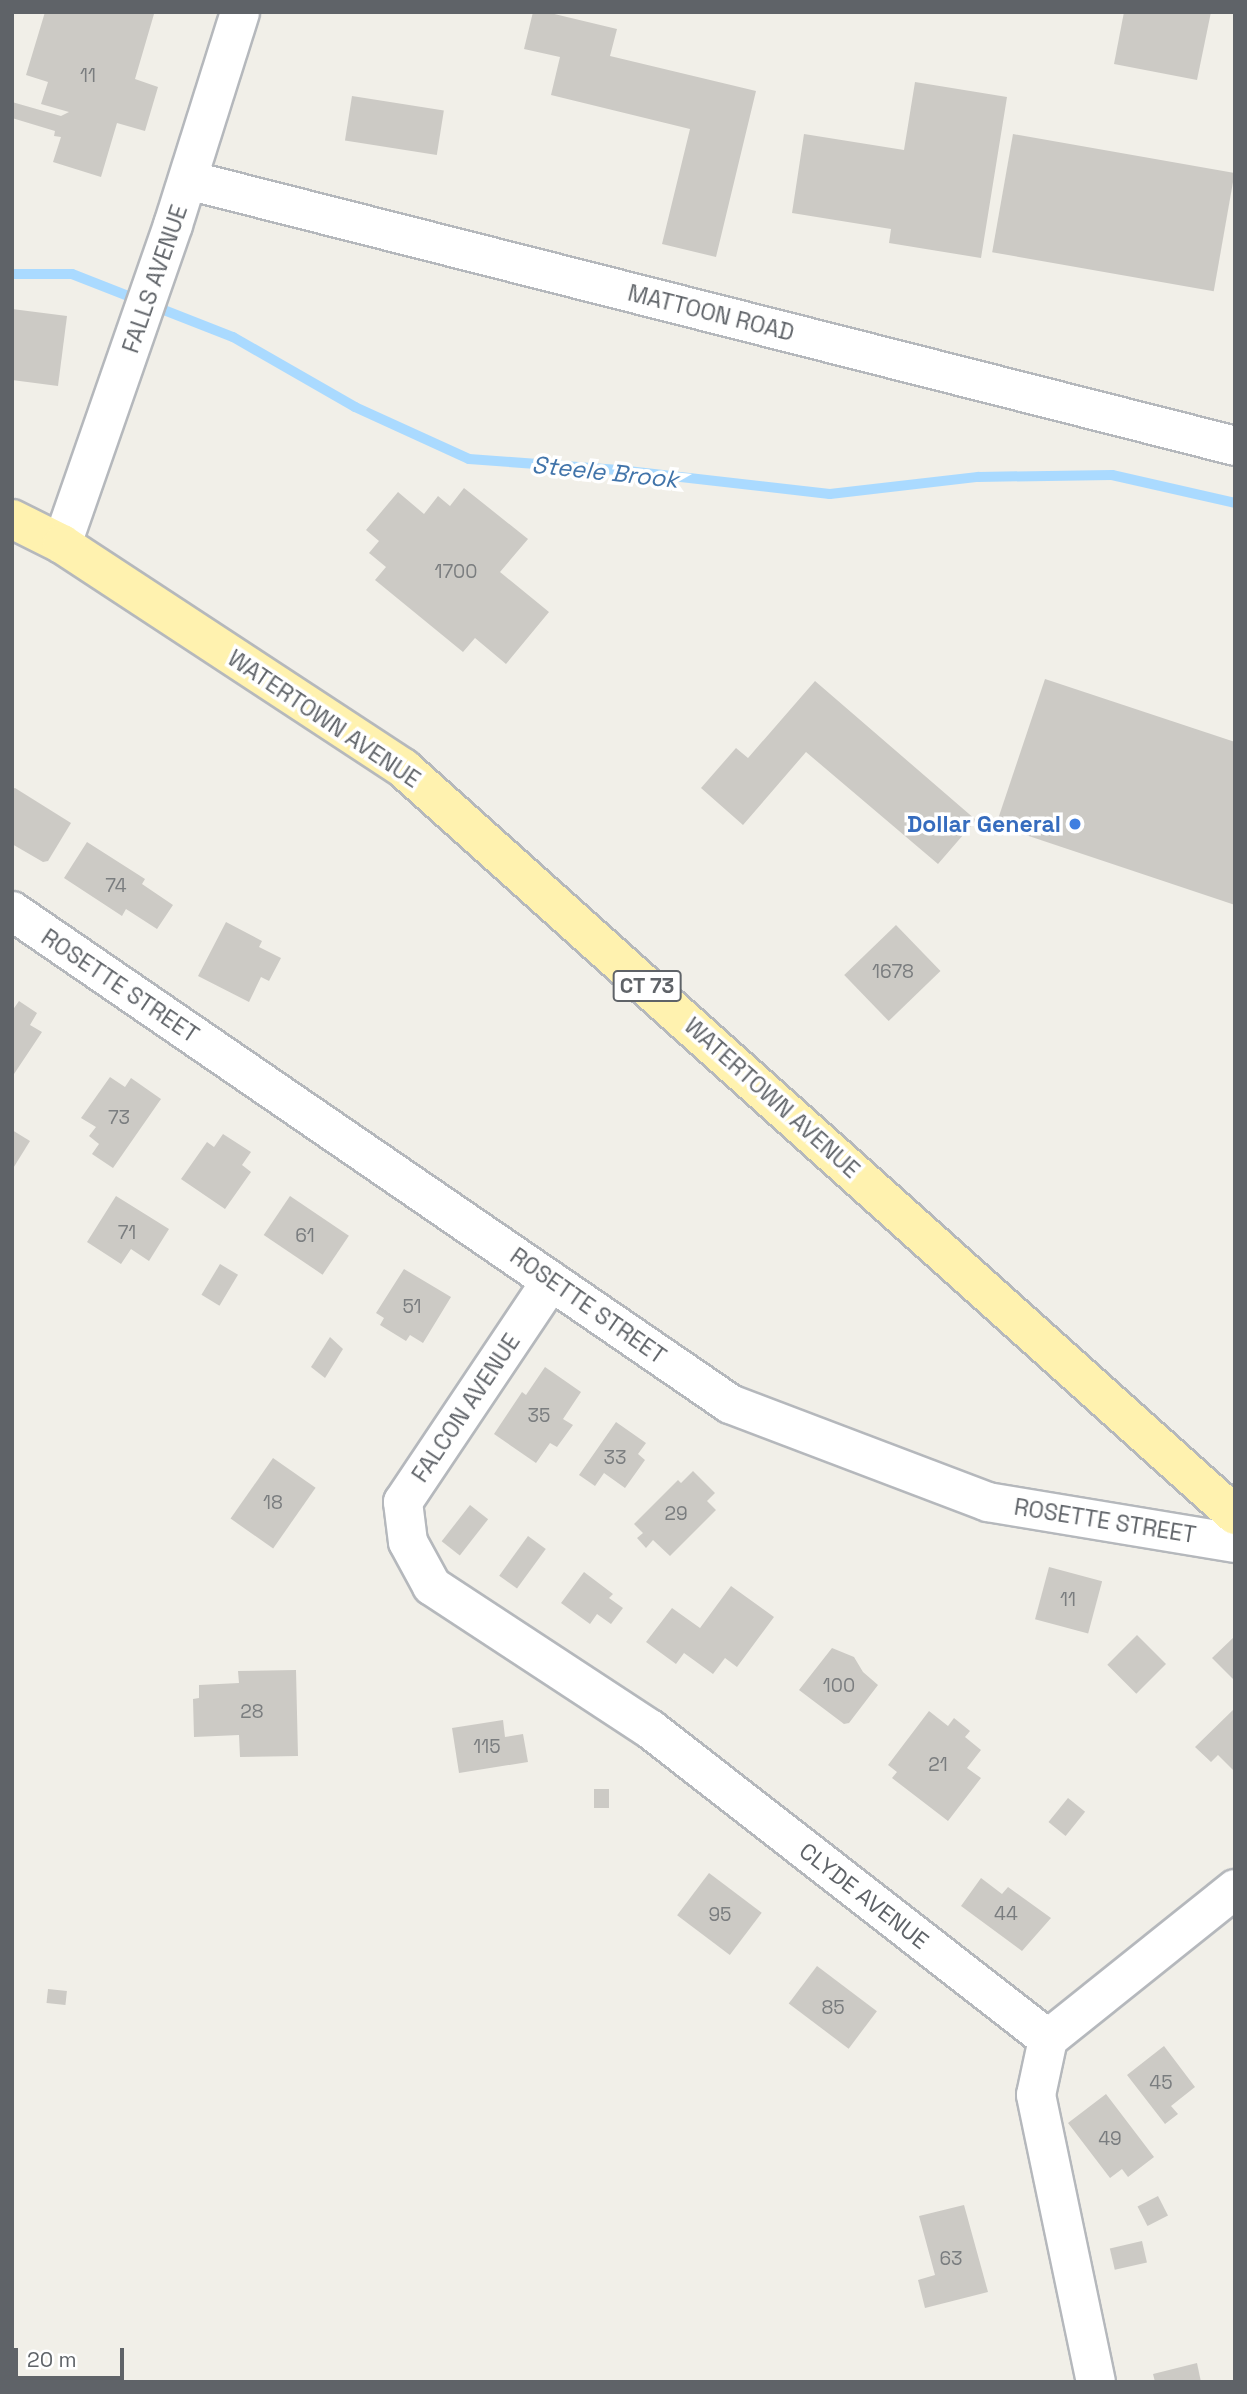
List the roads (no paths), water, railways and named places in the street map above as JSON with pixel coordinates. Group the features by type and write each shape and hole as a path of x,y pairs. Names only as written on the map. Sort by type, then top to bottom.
{"main road":[{"name":"WATERTOWN AVENUE","path":"12,519 62,544 404,768 1235,1515"}],"street":[{"name":"FALLS AVENUE","path":"62,544 173,225 240,12"},
{"name":"MATTOON ROAD","path":"188,180 1235,446"},
{"name":"ROSETTE STREET","path":"12,911 730,1404 988,1502 1235,1543"},
{"name":"FALCON AVENUE","path":"408,1542 402,1502 551,1281"},
{"name":"CLYDE AVENUE","path":"408,1542 432,1586 650,1729 1048,2039"},
{"path":"1096,2382 1036,2095 1048,2039 1235,1889"}],"waterway":[{"name":"Steele Brook","path":"12,274 72,274 233,337 355,407 469,459 619,470 830,494 978,477 1112,475 1235,503"}],"place":[{"name":"Dollar General","path":"1075,824"}]}
